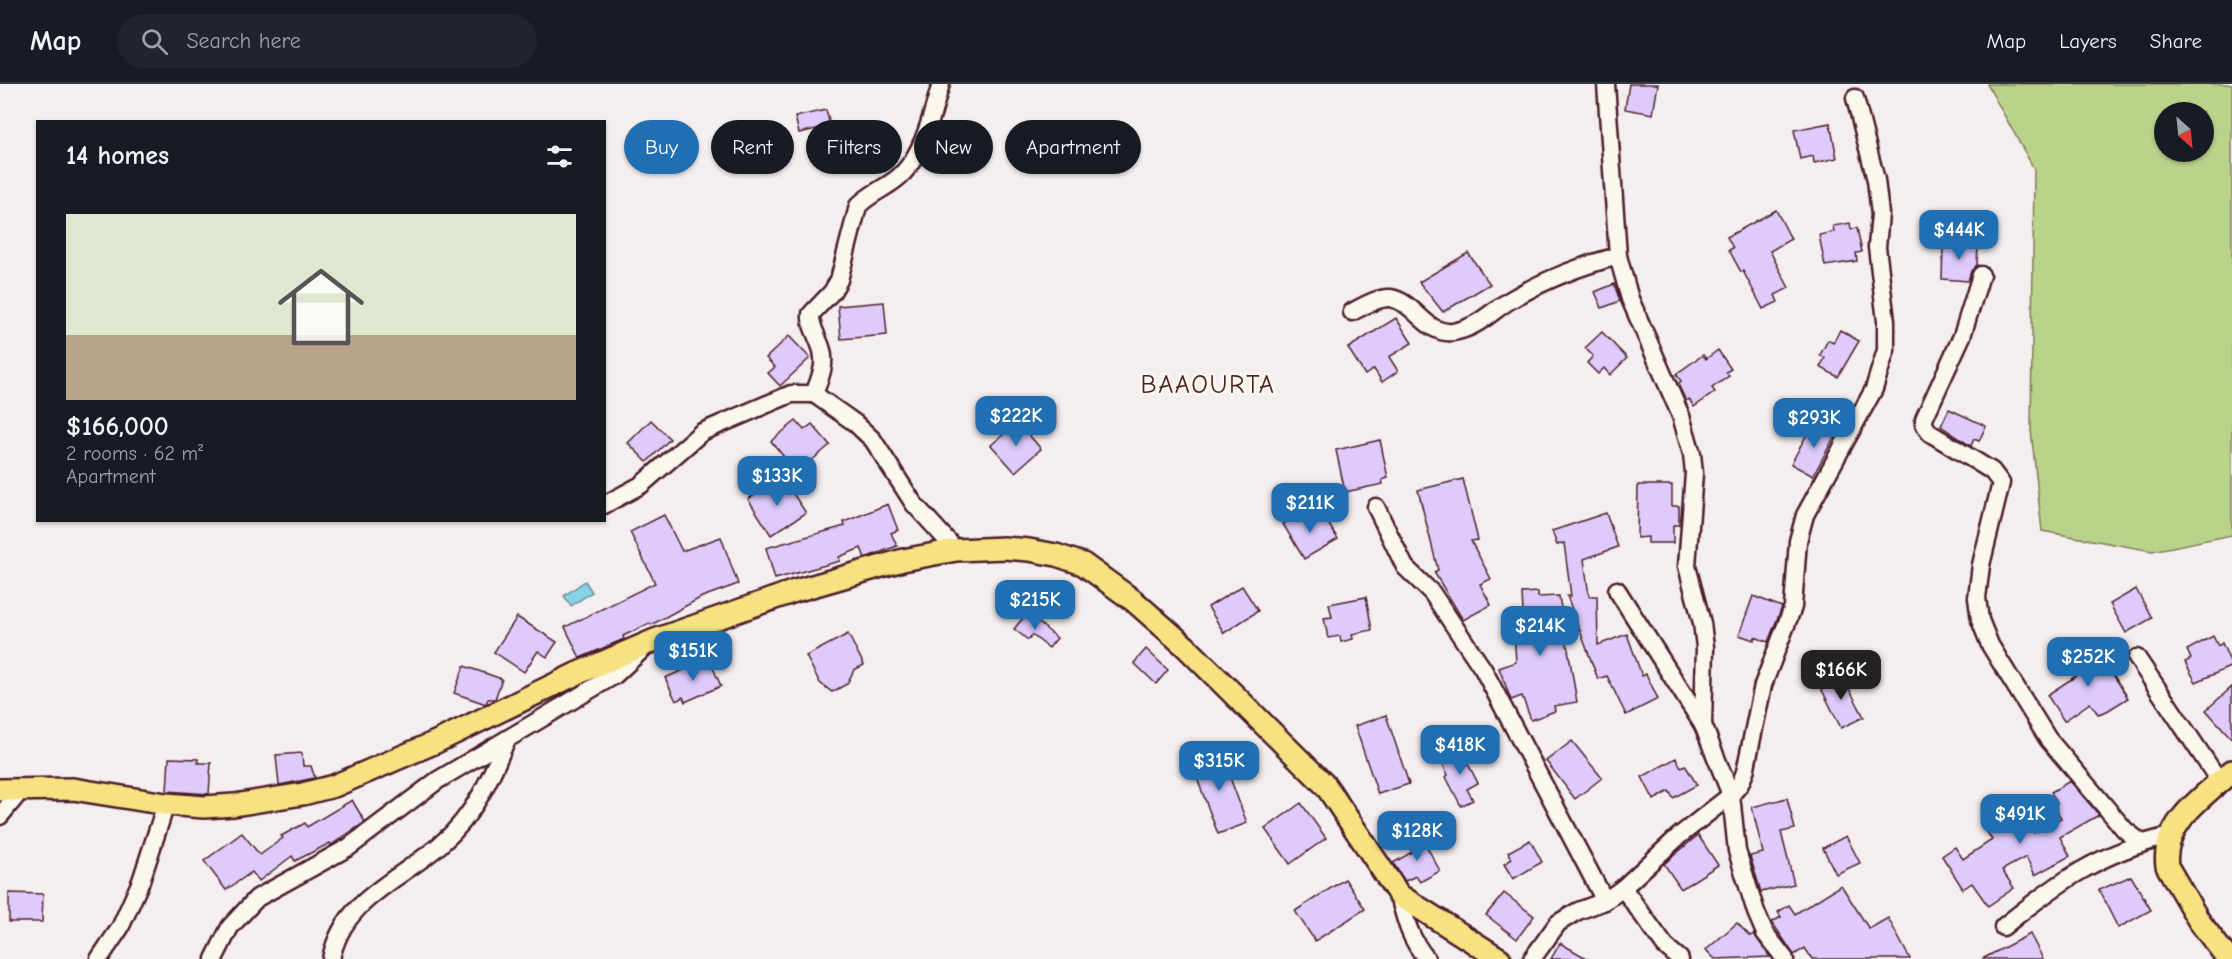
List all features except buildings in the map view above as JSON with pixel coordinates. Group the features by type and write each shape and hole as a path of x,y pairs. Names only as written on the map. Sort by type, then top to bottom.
{"main road":[{"path":"0,790 73,789 166,804 204,807 303,795 334,786 436,742 576,674 655,639 843,576 903,560 956,550 1004,548 1056,555 1083,564 1134,601 1185,646 1326,786 1399,895 1500,959"},
{"path":"2226,776 2193,806 2170,836 2166,855 2167,866 2199,921 2228,959"}],"street":[{"path":"814,394 824,365 823,353 813,330 811,314 832,292 839,280 858,206 864,199 892,182 912,162 921,146 941,84"},
{"path":"1606,84 1618,256 1633,308 1681,416 1692,454 1694,473 1687,566 1702,623 1705,647 1703,725"},
{"path":"1532,959 1558,923 1572,914 1605,901 1623,888 1679,836 1731,795 1740,784 1745,772 1762,686 1793,607 1798,541 1805,515 1874,389 1886,350 1886,321 1877,247 1880,214 1876,180 1855,98"},
{"path":"1352,312 1382,299 1390,298 1411,309 1437,330 1445,332 1461,330 1473,327 1509,300 1544,281 1577,267 1618,256"},
{"path":"1981,275 1962,336 1924,419 1924,426 1930,434 1992,471 2001,483 1981,565 1977,598 1980,620 1990,645 2048,739 2125,830 2142,843"},
{"path":"606,504 634,490 702,432 791,394 814,394 855,423 873,440 914,504 956,550"},
{"path":"1376,507 1405,567 1432,593 1483,669 1605,901"},
{"path":"1617,590 1703,725 1731,795 1735,815 1734,833 1746,883 1765,933 1782,958"},
{"path":"214,959 230,927 257,898 349,847 438,780 615,675 655,639"},
{"path":"2137,658 2226,776"},
{"path":"332,959 351,916 363,900 442,843 465,819 489,782 507,739"},
{"path":"0,816 23,788"},
{"path":"99,959 120,928 141,881 166,804"},
{"path":"2002,927 2081,869 2113,853 2170,836"},
{"path":"1623,888 1665,946 1680,959"},
{"path":"1399,895 1407,926 1427,959"}],"green space":[{"path":"1987,84 2232,84 2232,535 2152,551 2042,531 2031,430 2034,169"}],"water":[{"path":"585,581 592,592 571,606 564,596"}],"district":[{"name":"BAAOURTA","path":"1208,384"}]}
